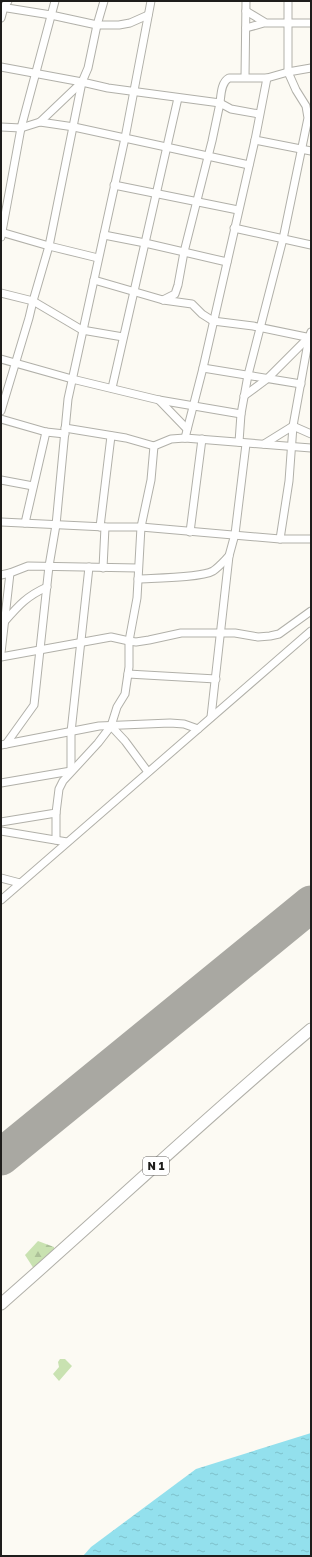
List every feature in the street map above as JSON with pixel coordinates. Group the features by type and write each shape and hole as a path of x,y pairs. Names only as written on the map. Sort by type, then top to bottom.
{"highway":[{"name":"N 1","path":"1,1304 196,1128 311,1029"}],"street":[{"path":"55,1 21,128 2,234 98,258"},
{"path":"1,411 49,246 82,82 88,68 97,25 104,1"},
{"path":"4,744 34,705 72,379 125,138 151,1"},
{"path":"245,77 246,1"},
{"path":"212,717 229,556 235,534 242,443 241,414 248,375 283,239 302,149 309,126 306,106 296,90 288,72 288,1"},
{"path":"1,18 4,5 97,25 119,25 130,23 148,15"},
{"path":"246,11 264,23"},
{"path":"246,28 264,23 311,23"},
{"path":"1,67 35,72 133,92 220,103 232,109 259,114"},
{"path":"163,300 175,294 178,285 184,252 220,103 223,83 225,80 245,77 267,78 311,68"},
{"path":"185,438 203,368 255,140 267,78"},
{"path":"40,122 82,82"},
{"path":"112,388 178,98"},
{"path":"1,126 21,128 40,122 74,127 249,165"},
{"path":"255,140 311,151"},
{"path":"114,185 238,210"},
{"path":"234,228 311,245"},
{"path":"104,235 227,262"},
{"path":"94,280 163,300 192,304 202,314 213,321 245,324 260,328 310,336"},
{"path":"1,293 33,301 82,330 123,337"},
{"path":"244,396 268,379 310,336"},
{"path":"280,539 289,481 293,426 310,336"},
{"path":"1,359 72,379 158,400 241,414"},
{"path":"203,368 300,384"},
{"path":"158,400 187,429"},
{"path":"1,419 46,432 65,431 111,436 126,438 154,446 165,440 185,438 311,448"},
{"path":"293,426 311,434"},
{"path":"263,445 293,426"},
{"path":"25,523 46,432"},
{"path":"103,568 103,527 111,436"},
{"path":"190,532 202,439"},
{"path":"56,840 56,813 59,789 71,771 98,743 111,726 117,707 125,694 128,674 128,641 134,616 141,527 151,480 154,446"},
{"path":"1,480 33,486"},
{"path":"1,522 103,527 141,527 280,539 311,539"},
{"path":"138,579 207,573 216,568 229,556"},
{"path":"1,575 27,566 138,568"},
{"path":"71,771 71,732 89,567"},
{"path":"1,653 10,573"},
{"path":"4,621 23,600 47,587"},
{"path":"1,657 111,637 128,641 149,640 181,633 235,633 258,637 279,634 311,612"},
{"path":"1,900 311,631"},
{"path":"128,674 216,679"},
{"path":"4,744 87,728 111,726 170,723 184,724 198,729"},
{"path":"111,726 125,741 148,772"},
{"path":"1,783 71,771"},
{"path":"1,822 56,813"},
{"path":"1,831 68,842"},
{"path":"1,878 20,884"}],"green space":[{"path":"38,1241 54,1247 55,1254 34,1269 25,1255"},
{"path":"60,1359 65,1359 72,1366 59,1381 53,1374 59,1367 58,1362"}],"water":[{"path":"311,1433 311,1556 83,1556 91,1547 196,1469"}],"runway":[{"path":"1,1157 311,904"}]}
